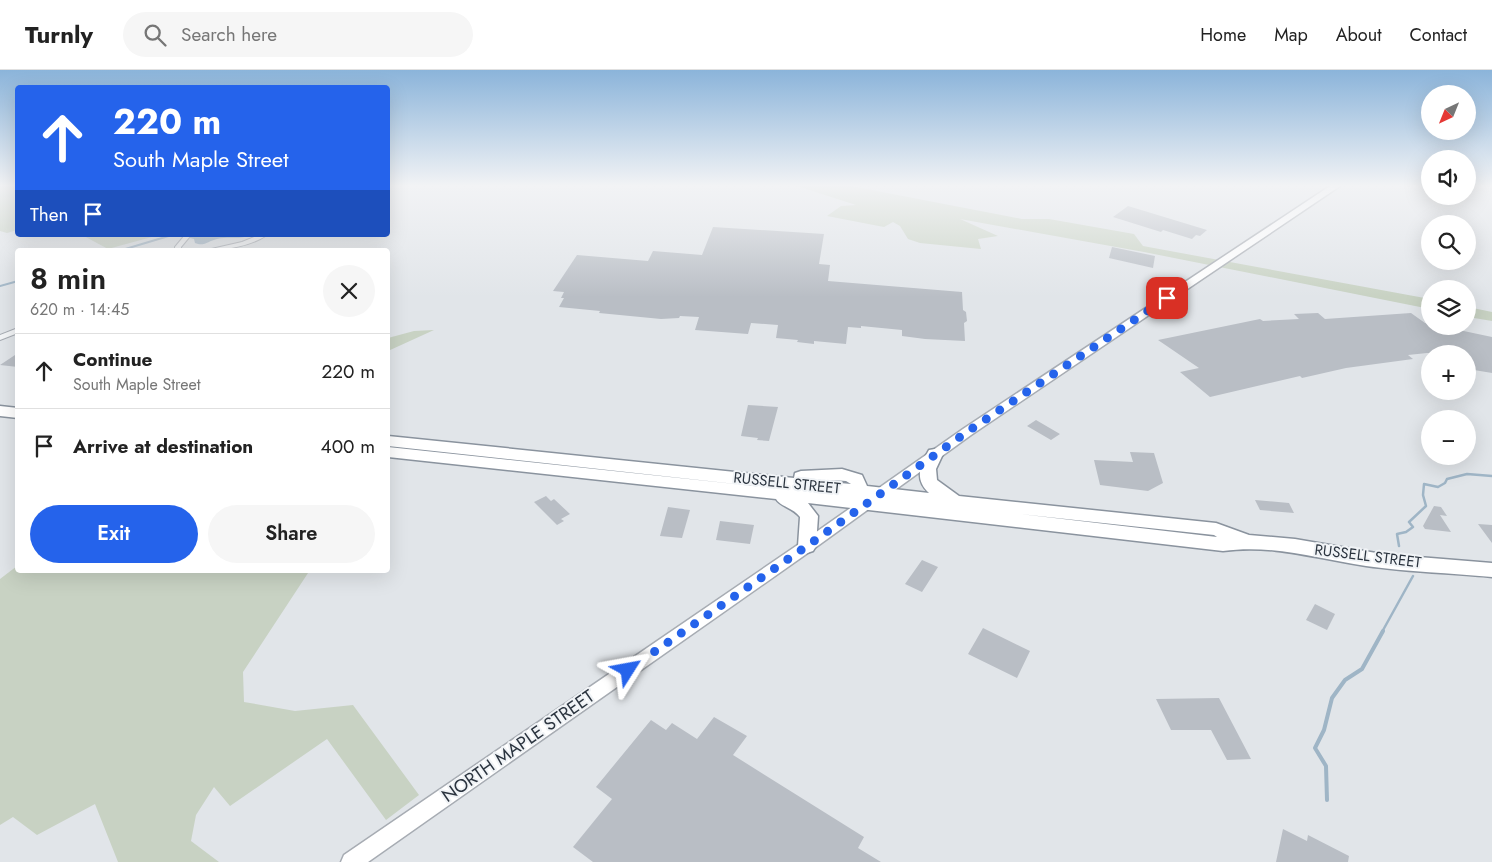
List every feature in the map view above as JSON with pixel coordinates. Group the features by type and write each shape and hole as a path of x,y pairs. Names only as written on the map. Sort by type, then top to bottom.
{"highway":[{"path":"0,401 15,403"},
{"path":"0,411 15,413"},
{"name":"RUSSELL STREET","path":"390,440 746,478 844,474 856,478 864,497"},
{"name":"RUSSELL STREET","path":"390,452 536,470 766,492 960,501 1216,529 1244,540 1295,546 1369,559 1492,570"},
{"path":"936,454 928,465 926,473 928,481 940,492 960,501"},
{"path":"766,492 795,502 806,511 810,520 807,546"},
{"name":"RUSSELL STREET","path":"864,497 1223,544 1244,540"}],"main road":[{"name":"NORTH MAPLE STREET","path":"351,862 807,546 864,497 936,454 1281,223"}],"street":[{"path":"179,248 186,237"},
{"path":"220,248 244,243 259,237"},
{"path":"0,334 15,330"},
{"path":"0,338 15,330"}],"green space":[{"path":"0,223 15,223 15,231 7,233 0,231"},
{"path":"863,223 891,223 884,227"},
{"path":"895,223 969,223 998,236 978,239 981,249 920,243 908,239 900,226"},
{"path":"982,223 1071,223 1134,234 1143,246 1421,297 1421,307 1144,252"},
{"path":"86,237 152,237 112,248 106,248"},
{"path":"1476,309 1492,312 1492,321 1476,318"},
{"path":"434,330 390,350 390,337 414,331"},
{"path":"15,568 15,573 308,573 243,672 244,702 295,711 353,705 419,795 386,820 327,739 230,806 214,787 196,815 191,841 219,862 118,862 95,804 37,835 13,817 0,825 0,579"}],"water":[{"path":"186,237 243,237 221,238 201,244 195,243 194,239"}],"building":[{"path":"1132,223 1184,223 1207,230 1200,236 1196,235 1192,239 1163,230 1161,232"},
{"path":"713,227 824,234 819,264 830,265 828,281 962,292 963,310 966,312 967,321 964,323 965,341 902,336 902,330 861,326 861,328 848,327 846,344 814,341 814,344 776,338 778,325 751,323 748,334 695,330 699,317 680,316 679,318 661,319 559,307 564,298 561,298 564,292 553,291 577,255 648,261 653,251 702,255"},
{"path":"1112,247 1155,256 1153,268 1109,258"},
{"path":"1318,313 1325,319 1411,313 1421,320 1421,335 1476,334 1492,337 1492,373 1476,370 1476,345 1421,345 1421,354 1408,355 1413,359 1346,368 1302,378 1300,376 1210,397 1180,372 1199,368 1158,340 1260,319 1263,321 1299,319 1294,314"},
{"path":"15,355 15,367 0,365"},
{"path":"748,405 778,407 769,441 741,436"},
{"path":"1036,420 1060,434 1051,440 1027,426"},
{"path":"1130,452 1154,453 1163,483 1148,491 1100,485 1094,460 1133,462"},
{"path":"546,496 551,501 554,499 570,514 561,519 564,521 557,525 534,502"},
{"path":"1255,500 1289,503 1294,513 1260,510"},
{"path":"1434,506 1441,507 1447,516 1440,515 1451,532 1425,529 1423,526"},
{"path":"668,507 690,510 682,538 660,536"},
{"path":"720,521 754,525 750,544 716,540"},
{"path":"1478,524 1492,525 1492,543"},
{"path":"922,560 938,567 922,592 905,584"},
{"path":"1315,604 1335,614 1327,630 1306,620"},
{"path":"983,628 1030,651 1017,678 968,654"},
{"path":"1219,698 1251,759 1227,760 1211,730 1171,730 1156,699"},
{"path":"714,717 747,736 733,755 864,837 858,848 881,862 593,862 573,847 612,799 596,787 651,720 666,730 672,723 697,739"},
{"path":"1283,829 1307,841 1308,835 1349,856 1348,862 1276,862"}],"waterway":[{"path":"129,248 165,237"},
{"path":"0,286 15,282"},
{"path":"1399,546 1397,534 1406,532 1413,527 1409,522 1426,506 1423,495 1424,484 1438,487 1445,483 1447,479 1467,474 1492,476"},
{"path":"1382,632 1413,576"},
{"path":"1327,800 1326,766 1315,748 1324,730 1332,698 1345,680 1362,669 1383,631"}],"route":[{"path":"628,670 967,432 1167,298"}]}
